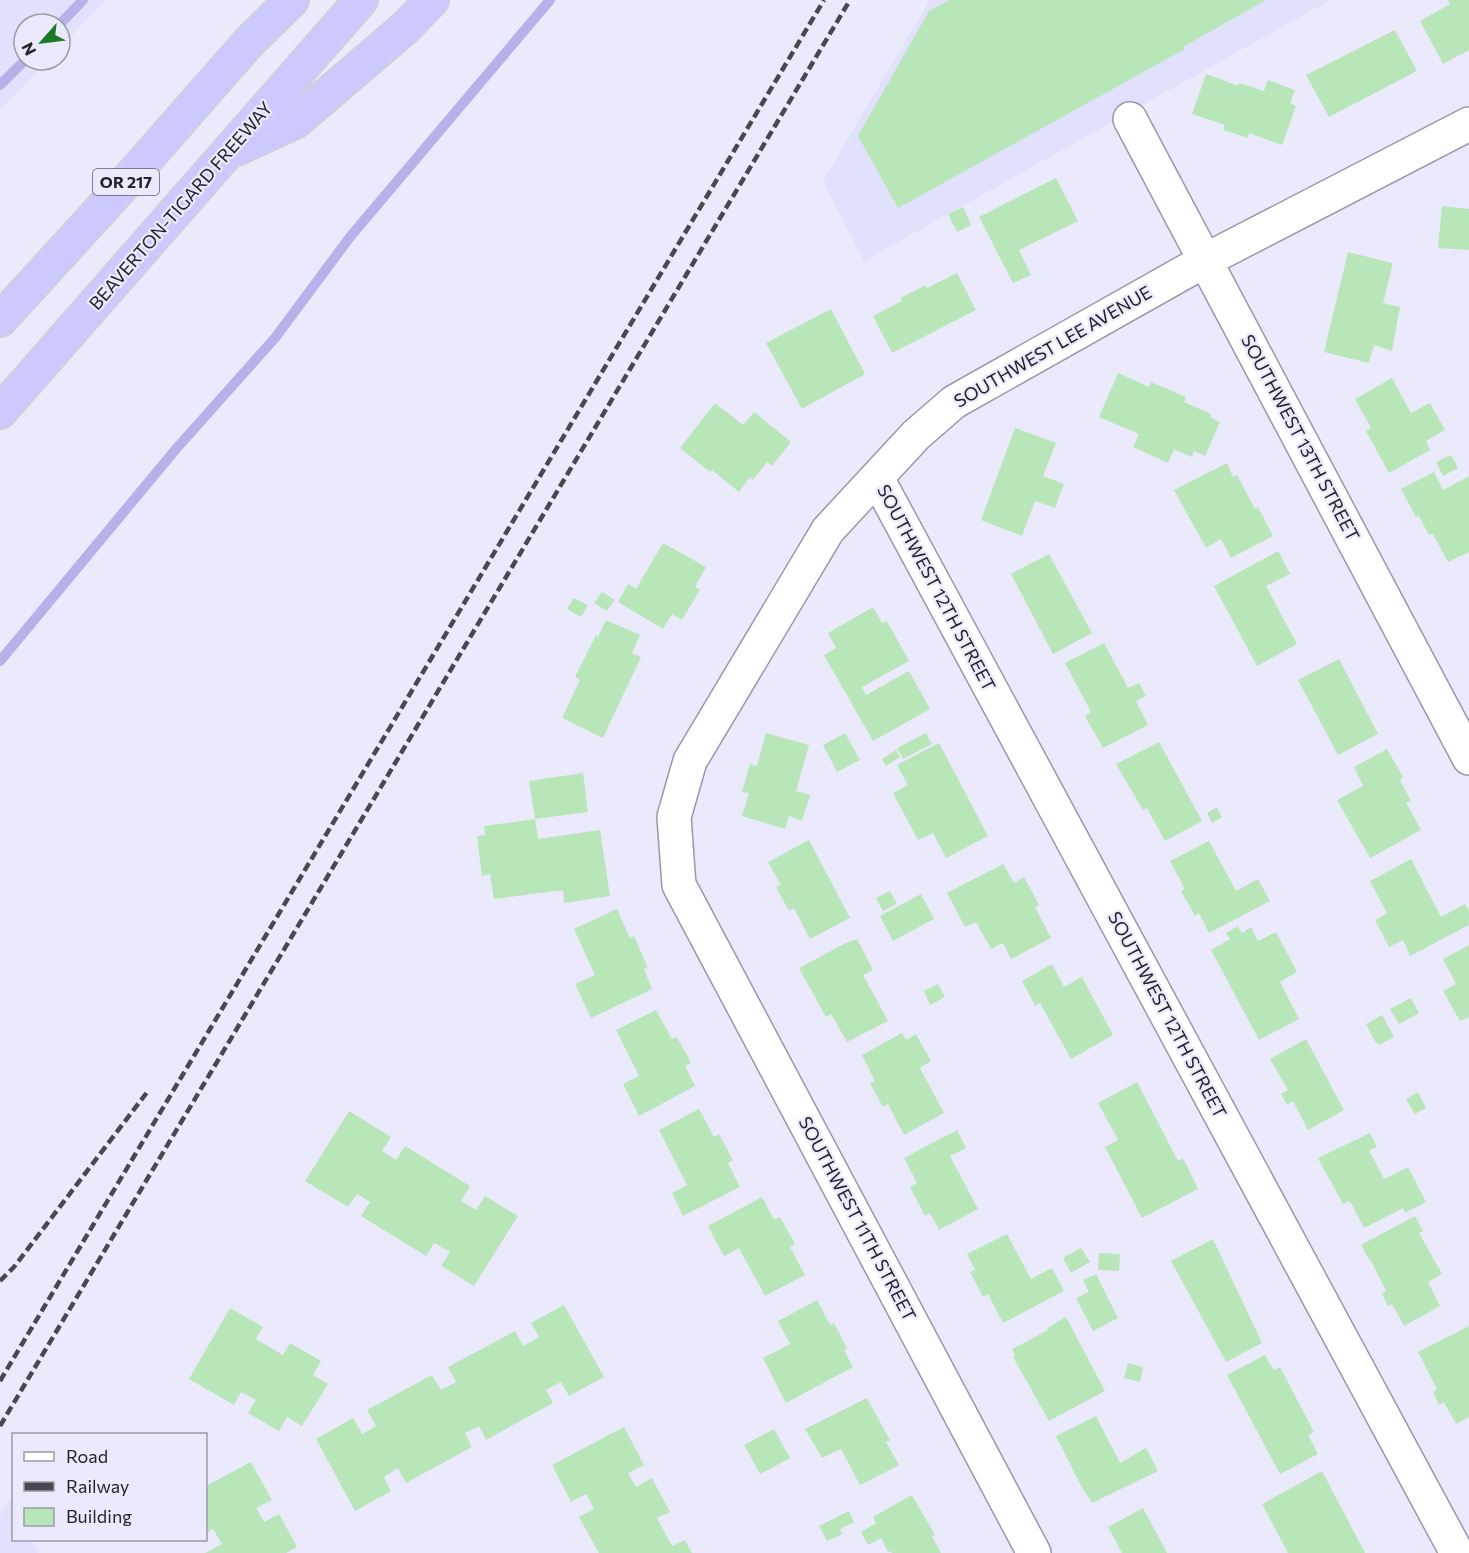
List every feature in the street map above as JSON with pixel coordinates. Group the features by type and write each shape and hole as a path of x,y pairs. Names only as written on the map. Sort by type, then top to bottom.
{"highway":[{"path":"249,42 266,0"},
{"name":"OR 217","path":"0,320 127,181 249,42 292,0"},
{"name":"BEAVERTON-TIGARD FREEWAY","path":"0,412 361,0"},
{"path":"226,154 296,122 405,28 432,0"}],"street":[{"name":"SOUTHWEST 13TH STREET","path":"1130,119 1469,758"},
{"name":"SOUTHWEST LEE AVENUE","path":"679,885 674,817 690,761 828,530 916,435 954,402 1206,260 1469,124"},
{"name":"SOUTHWEST 12TH STREET","path":"877,478 1457,1553"},
{"name":"SOUTHWEST 11TH STREET","path":"679,885 1034,1553"}],"shaded area":[{"path":"0,0 106,0 72,35 72,12 12,12 12,72 36,72 0,110"},
{"path":"930,0 1330,0 864,261 823,181"},
{"path":"10,1500 12,1541 32,1541 38,1553 0,1553 0,1516"}],"building":[{"path":"949,0 1266,0 1183,47 1185,49 898,208 858,136 929,11"},
{"path":"1448,0 1469,0 1469,50 1443,64 1420,21 1450,4"},
{"path":"1395,30 1417,71 1329,117 1306,75"},
{"path":"1206,74 1238,86 1239,83 1264,91 1268,80 1295,90 1290,103 1296,106 1282,145 1249,133 1248,138 1223,130 1225,125 1192,114"},
{"path":"1056,178 1078,221 1019,250 1031,275 1013,283 979,217"},
{"path":"1442,206 1469,209 1469,250 1438,248"},
{"path":"963,207 971,225 957,232 948,214"},
{"path":"1348,252 1393,263 1383,303 1400,307 1392,351 1374,345 1369,363 1324,352"},
{"path":"957,273 976,310 892,353 873,316 902,301 900,298"},
{"path":"831,309 865,374 802,409 766,343"},
{"path":"1118,373 1149,387 1151,382 1186,397 1184,402 1211,414 1210,417 1220,422 1205,456 1194,451 1192,457 1174,449 1168,463 1133,447 1139,434 1099,417"},
{"path":"1392,378 1411,413 1430,403 1445,430 1426,441 1430,450 1389,473 1366,431 1371,428 1355,399"},
{"path":"715,403 743,425 754,412 791,442 772,466 767,462 753,480 750,477 739,492 680,448"},
{"path":"1015,428 1056,443 1043,476 1064,484 1055,508 1035,501 1022,536 981,520"},
{"path":"1451,455 1458,468 1443,476 1436,462"},
{"path":"1227,463 1233,477 1237,475 1255,509 1258,507 1273,536 1231,558 1221,539 1206,548 1174,490"},
{"path":"1434,472 1443,490 1469,476 1469,552 1448,562 1433,534 1429,535 1419,516 1416,517 1401,489"},
{"path":"663,543 706,567 695,587 700,590 682,620 672,614 663,629 618,602 628,584 636,589"},
{"path":"1278,551 1290,574 1266,586 1297,644 1257,666 1214,586"},
{"path":"1049,554 1092,633 1053,654 1011,574"},
{"path":"602,592 615,600 607,611 594,603"},
{"path":"574,598 588,605 581,617 567,609"},
{"path":"873,607 882,623 887,621 909,661 862,687 866,695 909,671 930,709 873,741 824,655 836,648 828,633"},
{"path":"606,620 640,635 632,653 641,657 603,738 562,718 580,680 575,677"},
{"path":"1104,643 1128,688 1139,683 1146,696 1136,701 1148,725 1103,748 1085,716 1091,712 1065,663"},
{"path":"1339,659 1378,734 1338,755 1298,680"},
{"path":"766,733 809,745 796,791 810,795 802,821 789,816 785,829 742,816 749,793 742,792 750,764 757,766"},
{"path":"845,733 860,760 837,772 823,745"},
{"path":"926,733 932,744 903,759 897,748"},
{"path":"1159,742 1202,821 1165,841 1147,808 1143,810 1116,764"},
{"path":"939,743 988,836 946,858 933,833 918,840 893,793 908,785 897,765"},
{"path":"1387,749 1403,777 1400,780 1411,801 1406,802 1421,830 1370,858 1337,800 1363,786 1354,767"},
{"path":"896,750 900,757 886,766 882,759"},
{"path":"583,773 588,812 535,819 529,781"},
{"path":"1217,807 1222,817 1212,823 1207,813"},
{"path":"535,819 538,839 600,830 610,896 564,903 563,890 494,899 490,874 482,876 477,836 485,835 484,826"},
{"path":"809,840 850,918 810,939 794,908 789,911 776,887 781,885 768,862"},
{"path":"1209,841 1236,891 1258,879 1270,901 1209,933 1199,913 1195,916 1181,891 1185,889 1170,861"},
{"path":"1411,859 1441,917 1465,904 1469,911 1469,925 1410,956 1403,940 1389,947 1375,920 1387,913 1370,881"},
{"path":"1003,864 1014,883 1024,877 1039,905 1035,907 1051,938 1011,959 1003,943 991,949 976,922 965,927 947,893"},
{"path":"890,891 897,904 883,911 876,898"},
{"path":"921,894 934,919 893,941 880,916"},
{"path":"617,909 630,938 634,936 648,968 644,969 652,989 591,1018 575,984 595,975 574,929"},
{"path":"1238,926 1242,933 1251,927 1258,941 1276,932 1297,972 1280,982 1299,1019 1259,1040 1211,950 1230,939 1226,933"},
{"path":"857,939 873,970 863,975 888,1021 847,1042 831,1014 826,1017 799,968"},
{"path":"1469,945 1469,1017 1460,1021 1443,991 1456,984 1443,959"},
{"path":"1052,964 1064,987 1082,977 1113,1035 1071,1059 1040,1003 1035,1006 1022,981"},
{"path":"938,984 945,997 930,1005 924,991"},
{"path":"1411,998 1419,1013 1399,1024 1390,1009"},
{"path":"656,1010 672,1039 677,1037 691,1063 685,1066 695,1086 639,1116 623,1084 639,1076 616,1030"},
{"path":"1382,1015 1394,1037 1379,1045 1366,1024"},
{"path":"902,1033 906,1040 916,1034 931,1061 920,1068 944,1113 904,1135 888,1104 883,1107 870,1083 875,1081 862,1055"},
{"path":"1306,1039 1344,1110 1308,1130 1293,1101 1287,1105 1281,1094 1288,1090 1270,1059"},
{"path":"1137,1082 1178,1161 1183,1158 1198,1189 1142,1218 1105,1147 1118,1140 1098,1103"},
{"path":"1418,1092 1426,1108 1415,1114 1406,1099"},
{"path":"699,1109 714,1137 719,1134 733,1160 728,1163 740,1187 683,1216 672,1193 687,1185 659,1130"},
{"path":"349,1111 391,1137 382,1151 396,1160 405,1146 470,1186 461,1201 476,1210 485,1196 518,1216 474,1286 441,1266 450,1252 434,1243 426,1256 361,1216 370,1202 357,1194 348,1207 305,1181"},
{"path":"957,1130 966,1148 950,1156 978,1209 939,1230 930,1213 925,1216 910,1187 917,1183 904,1158"},
{"path":"1370,1133 1377,1147 1369,1150 1384,1179 1408,1167 1426,1202 1405,1213 1403,1208 1364,1228 1350,1201 1343,1204 1318,1158"},
{"path":"762,1197 774,1220 780,1217 795,1244 790,1247 805,1275 765,1296 739,1248 724,1256 708,1226"},
{"path":"1415,1216 1423,1231 1419,1233 1442,1274 1428,1282 1440,1306 1404,1326 1392,1304 1388,1306 1382,1294 1386,1291 1361,1245"},
{"path":"1007,1234 1031,1279 1052,1268 1064,1291 1003,1323 988,1294 983,1297 970,1272 975,1270 967,1254"},
{"path":"1213,1239 1262,1343 1226,1362 1171,1261"},
{"path":"1081,1248 1090,1262 1071,1273 1063,1258"},
{"path":"1099,1253 1120,1254 1119,1271 1098,1270"},
{"path":"1096,1274 1118,1318 1093,1331 1076,1298 1089,1292 1083,1280"},
{"path":"817,1300 830,1325 834,1323 847,1348 844,1350 853,1367 786,1403 763,1358 790,1344 778,1321"},
{"path":"564,1305 604,1377 569,1396 561,1382 546,1390 553,1403 486,1440 479,1426 465,1433 472,1447 406,1483 398,1468 384,1477 391,1491 355,1511 316,1439 353,1418 362,1434 376,1426 367,1410 432,1375 441,1390 456,1382 448,1367 515,1331 523,1346 539,1337 531,1323"},
{"path":"230,1308 263,1327 256,1339 283,1355 290,1343 321,1361 313,1375 328,1384 302,1426 287,1417 279,1431 248,1413 256,1400 241,1392 234,1405 189,1379"},
{"path":"1066,1317 1105,1391 1049,1421 1013,1357 1015,1356 1012,1349 1048,1330 1047,1328"},
{"path":"1469,1326 1469,1417 1456,1424 1444,1402 1439,1405 1433,1392 1437,1389 1418,1352"},
{"path":"1265,1355 1274,1370 1280,1367 1314,1432 1308,1435 1318,1454 1280,1474 1227,1375"},
{"path":"1128,1363 1143,1367 1140,1382 1124,1378"},
{"path":"867,1398 890,1440 886,1442 899,1465 860,1485 841,1449 822,1458 805,1429"},
{"path":"1096,1416 1120,1463 1146,1448 1158,1471 1092,1503 1056,1436"},
{"path":"624,1427 644,1465 628,1473 636,1487 652,1478 670,1512 657,1518 672,1546 685,1540 692,1553 599,1553 579,1517 594,1509 586,1494 571,1502 552,1465"},
{"path":"774,1429 790,1458 760,1474 744,1445"},
{"path":"251,1462 272,1500 256,1508 264,1522 279,1514 297,1547 286,1553 205,1553 222,1544 213,1529 207,1533 207,1485"},
{"path":"1322,1471 1365,1553 1288,1553 1262,1504"},
{"path":"912,1495 935,1535 932,1536 941,1553 888,1552 881,1538 868,1545 861,1532 876,1523 873,1517"},
{"path":"1143,1508 1167,1553 1122,1553 1108,1527"},
{"path":"849,1511 854,1522 840,1529 842,1534 827,1541 819,1526"}],"waterway":[{"path":"72,12 83,0"},
{"path":"0,661 176,449 275,338 350,237 550,0"},
{"path":"0,85 13,72"}],"railway":[{"path":"0,1381 824,0"},
{"path":"0,1426 850,0"},
{"path":"0,1281 14,1267 148,1091"}]}
